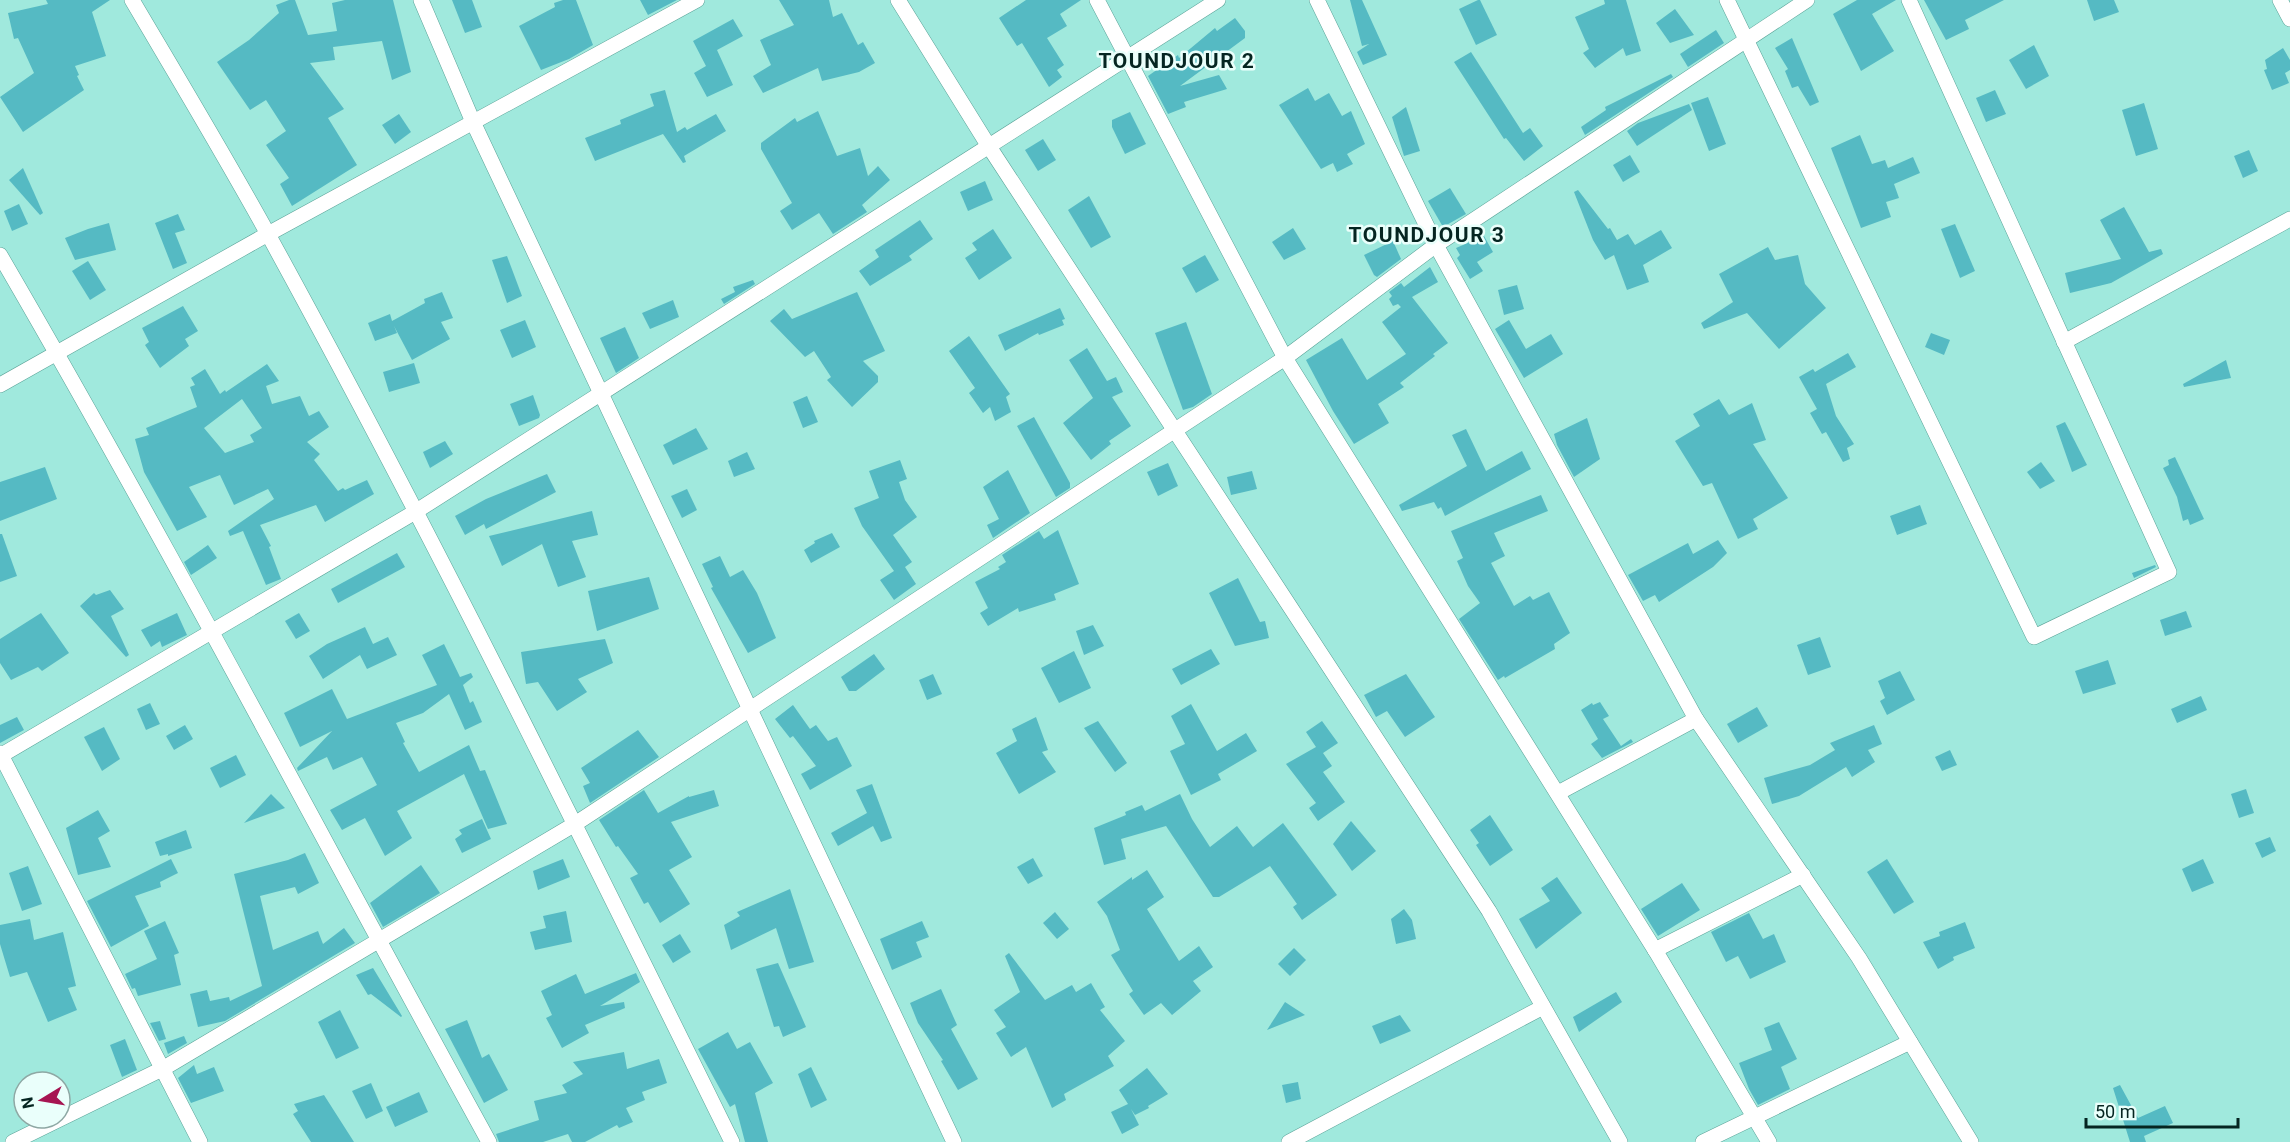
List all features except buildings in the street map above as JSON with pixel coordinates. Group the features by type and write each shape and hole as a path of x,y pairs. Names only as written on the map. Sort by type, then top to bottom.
{"street":[{"path":"132,0 268,234 415,512 575,824 732,1142"},
{"path":"421,0 473,122 954,1142"},
{"path":"0,385 268,234 697,0"},
{"path":"898,0 988,145 1489,911 1620,1142"},
{"path":"1097,0 1285,358 1558,793 1769,1142"},
{"path":"201,1142 0,755 415,512 602,395 988,145 1218,0"},
{"path":"1317,0 1436,245 1696,718 1859,958 1971,1142"},
{"path":"1727,0 2034,637 2169,572 1909,0"},
{"path":"13,1142 164,1068 575,824 1285,358 1436,245 1807,0"},
{"path":"2280,0 2290,19"},
{"path":"2064,342 2290,219"},
{"path":"0,255 213,632 378,941 489,1142"},
{"path":"1558,793 1696,718"},
{"path":"1654,950 1803,875"},
{"path":"1289,1142 1543,1007"},
{"path":"1703,1142 1910,1042"}],"district":[{"name":"TOUNDJOUR 2","path":"1177,61"},
{"name":"TOUNDJOUR 3","path":"1427,235"}]}
